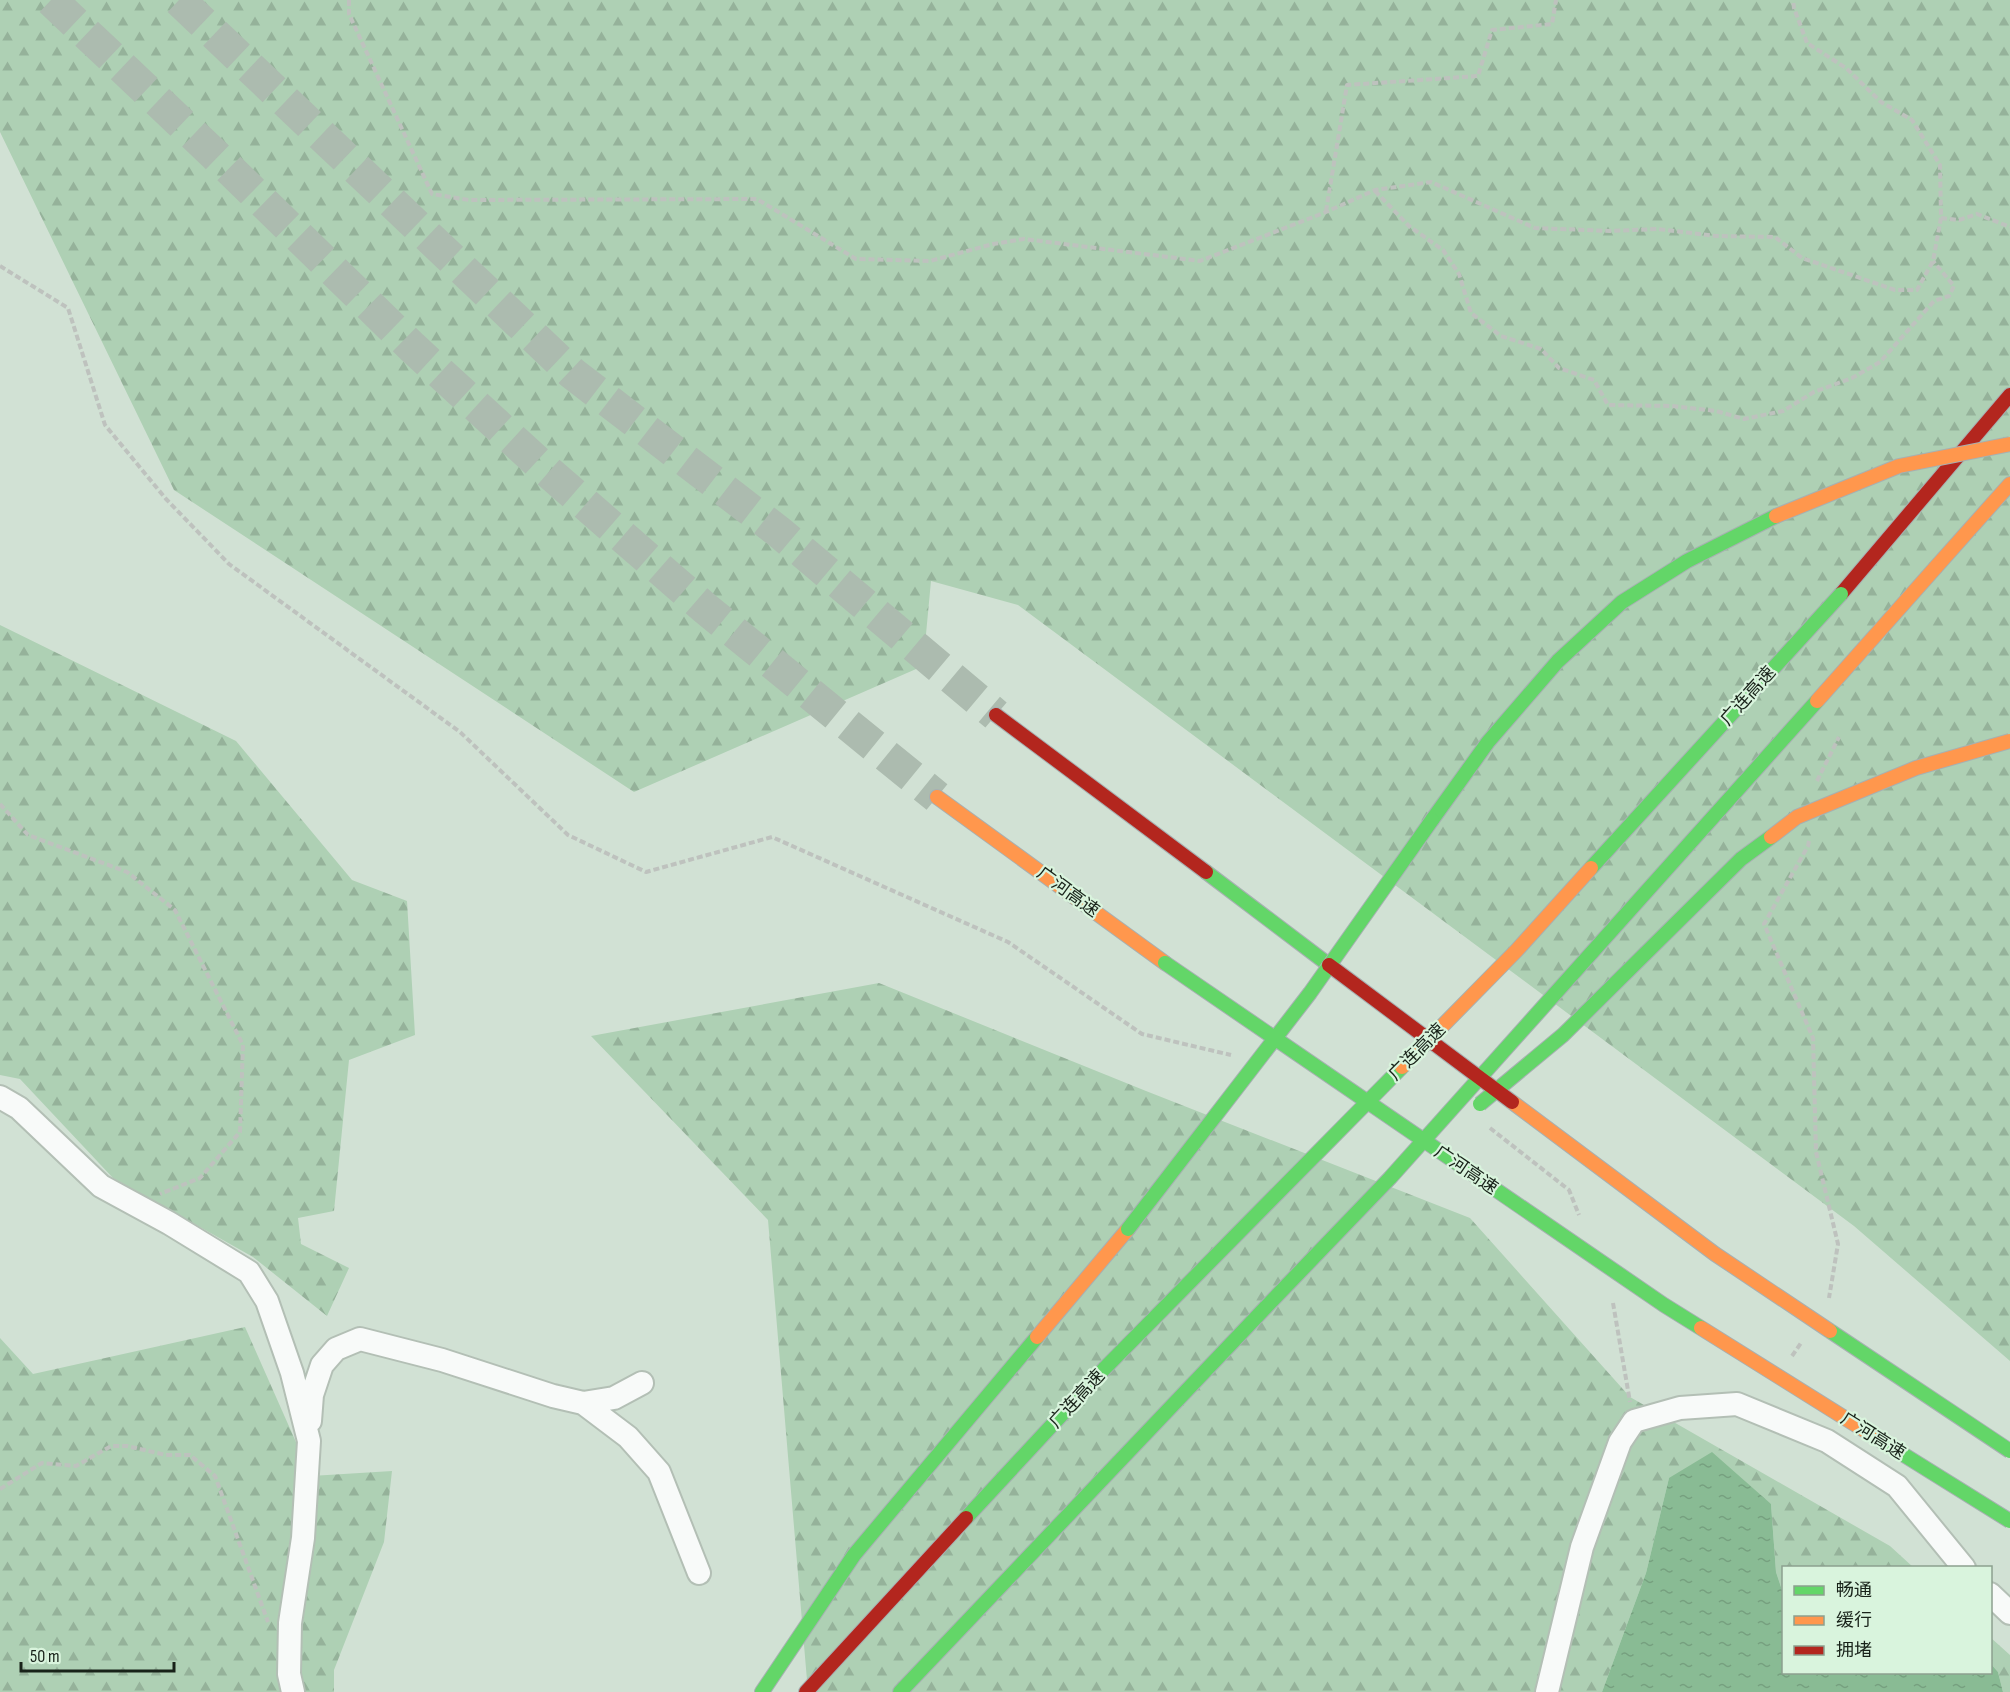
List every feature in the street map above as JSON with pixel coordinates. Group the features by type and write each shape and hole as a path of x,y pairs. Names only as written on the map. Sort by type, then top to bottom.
{"highway":[{"name":"广连高速","path":"806,1692 1105,1368 1517,950 1841,594 2010,395"},
{"path":"762,1692 854,1555 1128,1229 1310,993 1488,742 1550,670 1622,602 1687,561 1776,516 1899,466 2010,444"},
{"path":"900,1692 1390,1178 2010,484"},
{"path":"996,715 1715,1254 2010,1451"},
{"path":"1390,1178 1563,1035 1741,859 1797,817 1916,768 2010,741"},
{"name":"广河高速","path":"937,797 1165,963 1664,1305 2010,1521"}],"street":[{"path":"0,1097 28,1116 101,1186 249,1272 267,1300 292,1373 309,1441"},
{"path":"293,1692 289,1674 290,1623 303,1538 312,1395 322,1365 336,1349 360,1339 442,1360 553,1396 583,1402 614,1398 642,1383"},
{"path":"583,1402 628,1437 659,1472 699,1573"},
{"path":"1547,1692 1582,1547 1620,1442 1634,1421 1680,1408 1737,1404 1827,1441 1896,1486 1962,1566"},
{"path":"1992,1596 2010,1613"}],"path":[{"path":"349,0 349,14 432,194 469,200 757,199 856,259 930,261 993,244 1024,239 1200,261 1326,212 1375,190 1431,182 1535,228 1610,231 1658,229 1716,236 1775,237 1802,258 1895,290 1917,290 1933,261 1941,218 1940,165 1912,120 1881,102 1846,68 1807,43 1793,0"},
{"path":"1326,212 1347,85 1478,76 1492,30 1552,24 1556,0"},
{"path":"1375,190 1409,226 1443,250 1459,274 1471,313 1501,336 1541,349 1559,368 1593,380 1608,405 1672,406 1716,411 1743,419 1783,411 1814,392 1852,378 1880,362 1934,301 1949,296 1954,286 1933,261"},
{"path":"1941,218 1959,220 1977,214 2010,227"},
{"path":"0,266 68,308 105,425 166,499 229,564 460,732 568,835 646,872 772,837 1008,942 1142,1034 1237,1056"},
{"path":"1815,786 1839,737"},
{"path":"0,804 28,835 127,872 175,910 243,1045 240,1132 200,1178 134,1204"},
{"path":"1809,836 1808,846 1764,924 1813,1038 1816,1152 1838,1244 1829,1298 1823,1308"},
{"path":"1486,1124 1569,1190 1581,1221"},
{"path":"1610,1294 1614,1305 1634,1421"},
{"path":"1785,1363 1793,1356 1805,1336"},
{"path":"0,1489 42,1463 76,1466 111,1446 127,1446 166,1455 190,1455 215,1476 269,1624 290,1639"}],"green space":[{"path":"0,0 2010,0 2010,1361 1854,1226 1018,605 931,581 923,666 634,792 174,490 0,132"},
{"path":"0,625 236,741 352,880 407,901 415,1035 349,1060 334,1211 298,1218 301,1244 349,1268 327,1316 253,1257 113,1178 20,1079 0,1075"},
{"path":"879,983 1470,1218 1630,1397 1890,1546 1912,1566 1782,1566 1782,1590 1776,1572 1771,1504 1669,1478 1646,1573 1602,1692 808,1692 768,1220 591,1036"},
{"path":"245,1327 311,1476 392,1471 384,1542 334,1670 334,1692 0,1692 0,1338 33,1374"},
{"path":"1992,1639 2010,1655 2010,1692 2003,1692 1998,1672 1992,1665"}],"water":[{"path":"1712,1452 1771,1504 1776,1572 1782,1590 1782,1674 1992,1674 1992,1665 1998,1672 2003,1692 1602,1692 1646,1573 1669,1478"}],"tunnel":[{"path":"51,0 215,155 412,347 545,469 706,609 937,797"},
{"path":"179,0 572,373 779,532 996,715"}],"traffic: fast":[{"path":"1432,820 1488,742 1558,661 1622,602 1687,561 1776,516"},
{"path":"1591,868 1841,594"},
{"path":"1266,1307 1390,1178 1817,701"},
{"path":"1128,1229 1310,993 1432,820"},
{"path":"1480,1104 1563,1035 1741,859 1771,837"},
{"path":"1206,872 1329,965"},
{"path":"1165,963 1664,1305 1701,1328"},
{"path":"1105,1368 1402,1067"},
{"path":"900,1692 1266,1307"},
{"path":"1830,1331 2010,1451"},
{"path":"762,1692 854,1555 1037,1337"},
{"path":"966,1518 1105,1368"},
{"path":"1880,1440 2010,1521"}],"traffic: slow":[{"path":"1776,516 1899,466 2010,444"},
{"path":"1936,567 2010,484"},
{"path":"1817,701 1936,567"},
{"path":"1771,837 1797,817 1916,768 2010,741"},
{"path":"937,797 1165,963"},
{"path":"1402,1067 1517,950 1591,868"},
{"path":"1512,1102 1715,1254 1830,1331"},
{"path":"1037,1337 1128,1229"},
{"path":"1701,1328 1880,1440"}],"traffic: jam":[{"path":"1841,594 2010,395"},
{"path":"996,715 1206,872"},
{"path":"1329,965 1512,1102"},
{"path":"806,1692 966,1518"}]}
